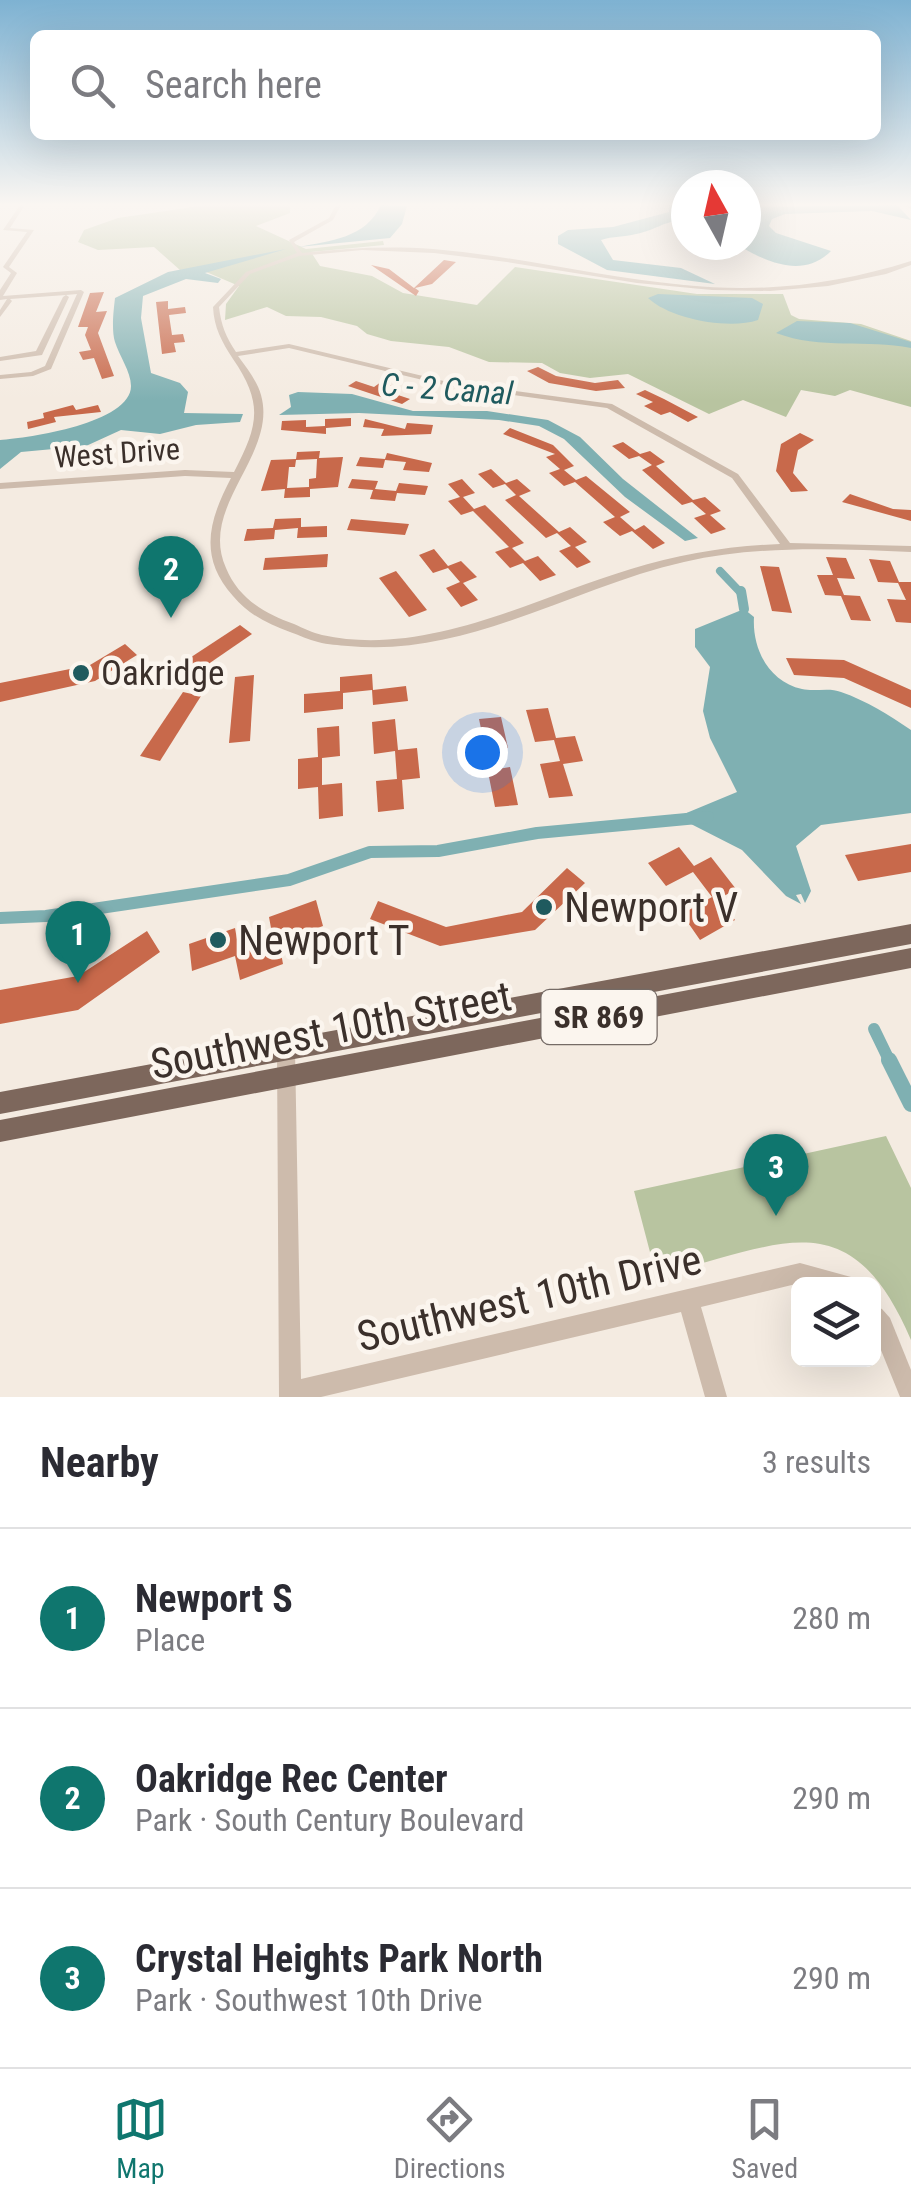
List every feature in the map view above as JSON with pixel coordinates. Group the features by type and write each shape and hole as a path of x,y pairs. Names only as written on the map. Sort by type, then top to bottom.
{"main road":[{"name":"Southwest 10th Street","path":"0,1103 911,934"},
{"name":"Southwest 10th Street","path":"0,1130 911,958"}],"street":[{"path":"0,315 14,274 9,270"},
{"path":"260,270 222,298 216,324 259,402 254,441 215,535 216,556 228,584 261,615 311,636 387,644 463,629 637,568 734,550 787,546 911,549"},
{"path":"545,270 710,292 825,288 895,270"},
{"path":"0,377 33,374 49,366 82,292 3,298"},
{"path":"0,359 36,355 66,297"},
{"path":"235,354 289,346 448,384 609,406 735,476 787,546"},
{"name":"West Drive","path":"0,486 185,473 237,476"},
{"path":"286,1050 290,1395"},
{"name":"Southwest 10th Drive","path":"290,1395 800,1273 816,1277"},
{"path":"688,1299 716,1397"},
{"path":"881,1325 911,1397"}],"green space":[{"path":"202,270 342,270 372,276 403,293 477,305 512,270 537,270 697,294 783,294 791,315 799,319 861,324 911,341 911,407 850,390 835,396 801,390 786,417 743,400 709,414 628,374 590,378 560,373 542,363 489,362 449,347 391,341 367,334 357,326 321,317 286,316 267,307 225,320 226,304 239,286"},
{"path":"886,1136 911,1188 911,1340 881,1287 881,1277 872,1277 836,1248 806,1243 774,1245 656,1275 634,1191"}],"water":[{"path":"214,270 205,273 221,279 218,283 186,279 143,296 141,318 151,373 180,383 188,392 184,413 243,414 240,422 196,425 160,434 121,430 86,446 21,452 0,469 0,440 76,426 115,410 127,399 130,381 114,337 115,298 168,272"},
{"path":"608,270 686,270 715,284"},
{"path":"658,294 752,298 763,304 758,320 716,323 670,312 648,298"},
{"path":"797,321 850,323 911,342 911,348 827,343 776,333"},
{"path":"352,394 413,411 487,411 548,420 580,437 623,479 698,538 685,541 625,497 564,439 539,426 499,420 359,413 279,415 291,407 289,395"},
{"path":"744,609 754,617 756,641 765,662 780,679 802,689 832,690 851,696 911,730 911,813 821,825 796,846 811,891 805,903 801,894 796,895 801,904 786,896 742,850 689,823 708,817 684,814 737,792 710,738 703,711 710,667 695,647 695,629"}],"building":[{"path":"379,270 391,270 414,288 433,270 447,270 432,284 415,288 419,291 416,296"},
{"path":"104,292 96,312 107,311 98,333 114,376 102,379 94,358 83,360 79,352 91,350 85,335 88,327 78,327 90,293"},
{"path":"168,301 168,309 185,307 186,313 169,315 172,335 183,334 185,342 174,343 176,352 162,354 156,302"},
{"path":"538,367 556,376 595,383 618,380 625,388 596,391 549,383 527,371"},
{"path":"356,381 374,387 381,382 399,388 392,393 410,399 402,404 348,386"},
{"path":"645,390 698,417 688,422 670,412 661,415 644,406 653,402 636,394"},
{"path":"73,405 76,410 98,405 101,412 54,417 56,422 28,429 27,422 44,418 43,413"},
{"path":"351,418 351,426 326,428 326,434 281,430 282,421 306,420 306,427 325,426 325,419"},
{"path":"365,419 405,429 407,423 433,425 431,434 381,436 384,429 363,427"},
{"path":"510,428 553,445 574,466 564,470 576,480 586,476 630,512 620,517 635,530 644,525 665,543 653,549 632,531 620,536 603,522 615,517 575,482 564,486 549,473 560,469 546,457 555,454 503,434"},
{"path":"800,433 814,440 798,450 793,473 808,491 791,492 776,471 781,444"},
{"path":"623,442 640,454 650,451 665,462 656,466 693,500 705,497 721,511 710,515 726,529 711,534 694,518 706,514 692,502 682,505 642,470 652,465 639,456 629,459 612,446"},
{"path":"320,451 319,458 343,457 338,487 310,489 310,497 284,498 285,489 261,491 271,460 296,459 297,452","holes":["317,459 316,478 309,479 309,487 287,488 289,467 295,467 296,460"]},
{"path":"387,453 432,463 429,472 403,470 406,462 385,460 383,468 356,466 360,457 385,459"},
{"path":"491,469 506,483 517,479 531,491 519,496 559,532 570,527 587,542 575,547 591,562 577,568 559,551 571,546 557,533 546,538 505,500 516,495 505,484 493,488 478,474"},
{"path":"352,479 378,481 375,489 396,491 399,483 428,486 425,495 397,493 395,501 370,499 373,490 348,488"},
{"path":"462,479 475,493 463,497 474,509 485,505 524,543 512,548 525,561 538,556 556,575 540,581 523,563 510,568 495,552 509,547 473,511 461,515 448,501 460,497 448,484"},
{"path":"850,494 893,509 911,510 911,521 842,502"},
{"path":"301,518 301,527 327,526 327,537 297,538 298,528 275,530 274,539 244,541 247,529 273,528 275,519"},
{"path":"351,519 409,524 405,535 347,530"},
{"path":"434,549 448,566 461,561 477,577 463,583 478,600 461,607 446,588 460,582 448,568 433,573 419,555"},
{"path":"328,554 327,567 263,570 265,558"},
{"path":"826,557 846,558 855,579 837,578 844,595 860,596 871,621 851,620 841,596 825,595 817,575 833,575"},
{"path":"869,559 890,561 899,582 911,582 911,623 896,622 887,599 906,600 898,583 878,582"},
{"path":"760,566 779,567 792,613 772,611"},
{"path":"396,571 427,610 409,617 379,578"},
{"name":"Oakridge","path":"240,625 252,634 188,678 176,667"},
{"name":"Oakridge","path":"125,644 137,655 95,681 0,702 0,683 90,665"},
{"path":"786,658 844,660 911,690 911,708 844,678 794,675"},
{"path":"372,674 373,690 406,686 408,701 373,705 372,690 343,693 343,709 304,713 304,694 340,691 340,677"},
{"path":"254,675 250,741 229,743 235,677"},
{"path":"183,692 201,696 160,761 140,756"},
{"path":"548,708 556,738 575,736 583,761 563,764 573,796 549,798 540,764 560,761 554,740 535,742 526,710"},
{"path":"501,717 508,748 487,750 492,770 510,767 518,805 495,807 488,772 470,775 465,749 485,748 479,719"},
{"path":"395,719 398,750 417,748 420,778 402,780 404,809 378,812 376,781 397,779 395,751 374,754 372,722"},
{"path":"339,726 340,756 322,758 322,785 342,783 343,816 319,819 318,787 298,789 298,759 318,757 317,728"},
{"path":"911,844 911,872 858,881 845,855"},
{"name":"Newport V","path":"679,847 694,866 711,857 736,889 719,899 735,920 700,940 682,914 712,897 693,872 666,886 648,863"},
{"name":"Newport V","path":"567,868 585,883 535,930 440,946 370,919 378,901 446,927 522,912"},
{"name":"Newport T","path":"316,900 323,926 279,942 283,964 240,980 235,956 192,971 189,944 235,928 239,951 273,939 269,917"},
{"path":"147,931 160,952 78,1010 0,1024 0,990 78,976"}],"waterway":[{"name":"C - 2 Canal","path":"720,571 741,593"},
{"name":"C - 2 Canal","path":"741,591 744,609"},
{"path":"0,918 46,916 289,880 370,852 438,851 537,833 708,817"},
{"path":"874,1029 890,1062"},
{"path":"890,1062 911,1104"}],"place":[{"name":"Oakridge Rec Center","path":"171,618"},
{"name":"Oakridge","path":"81,673"},
{"name":"Newport V","path":"544,907"},
{"name":"Newport T","path":"218,940"},
{"name":"Newport S","path":"78,983"},
{"name":"Crystal Heights Park North","path":"776,1216"}]}
